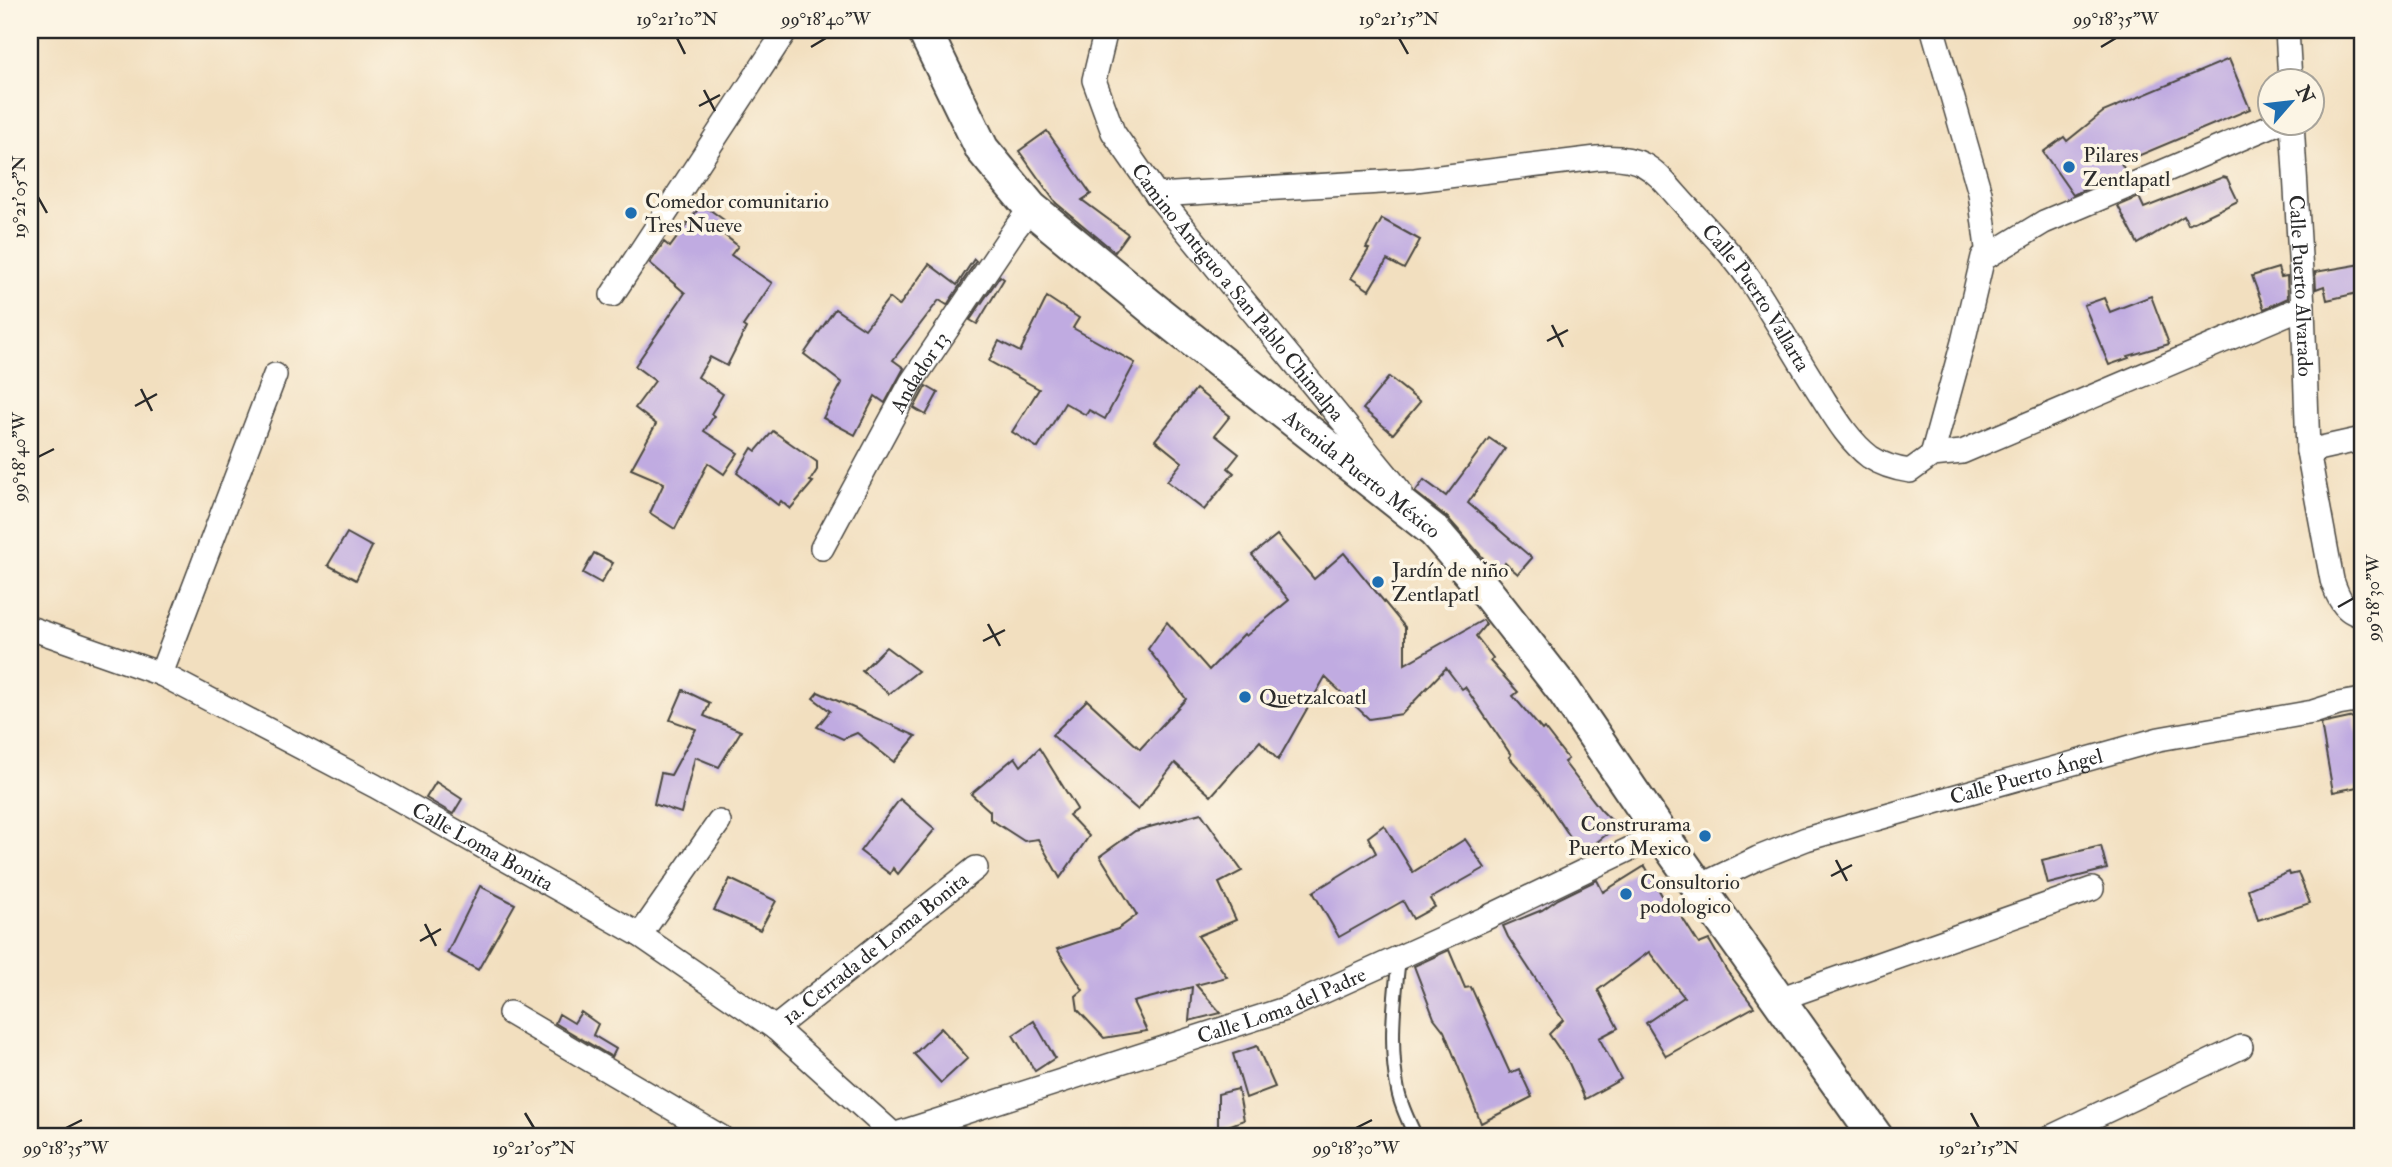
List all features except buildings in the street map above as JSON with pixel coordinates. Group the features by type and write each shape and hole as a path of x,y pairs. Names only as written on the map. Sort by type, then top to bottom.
{"main road":[{"name":"Avenida Puerto México","path":"924,30 982,149 1031,208 1161,316 1434,531 1485,590 1564,691 1661,834 1876,1137"}],"street":[{"path":"612,295 786,30"},
{"name":"Camino Antiguo a San Pablo Chimalpa","path":"1106,30 1094,80 1113,132 1157,195 1434,531"},
{"path":"1933,30 1980,193 1988,256"},
{"path":"2287,30 2289,66"},
{"path":"1932,455 1983,257 2044,222 2256,132"},
{"name":"Calle Puerto Alvarado","path":"2293,136 2308,451 2332,580 2338,597 2347,608 2362,615"},
{"name":"Calle Puerto Vallarta","path":"1157,195 1415,180 1597,158 1632,158 1652,170 1675,194 1752,284 1846,433 1872,458 1892,468 1910,471 1932,455 1962,452 2303,307"},
{"name":"Andador 13","path":"822,548 911,383 1031,208"},
{"path":"161,674 275,374"},
{"path":"2308,451 2362,439"},
{"name":"Calle Loma Bonita","path":"30,628 161,674 375,786 640,935 775,1028 890,1136"},
{"name":"Calle Puerto Ángel","path":"1700,886 1806,839 2159,738 2313,712 2362,699"},
{"path":"640,935 719,822"},
{"name":"Calle Loma del Padre","path":"890,1136 1285,1009 1661,834"},
{"name":"1a. Cerrada de Loma Bonita","path":"775,1028 976,868"},
{"path":"1779,999 2092,889"},
{"path":"510,1013 721,1137"},
{"path":"2051,1137 2241,1047"}],"lane":[{"path":"1399,958 1395,990 1395,1071 1403,1109 1416,1137"}],"place":[{"name":"Pilares Zentlapatl","path":"2069,167"},
{"name":"Comedor comunitario Tres Nueve","path":"631,213"},
{"name":"Jardín de niño Zentlapatl","path":"1378,582"},
{"name":"Quetzalcoatl","path":"1245,697"},
{"name":"Construrama Puerto Mexico","path":"1705,836"},
{"name":"Consultorio podologico","path":"1626,894"}]}
